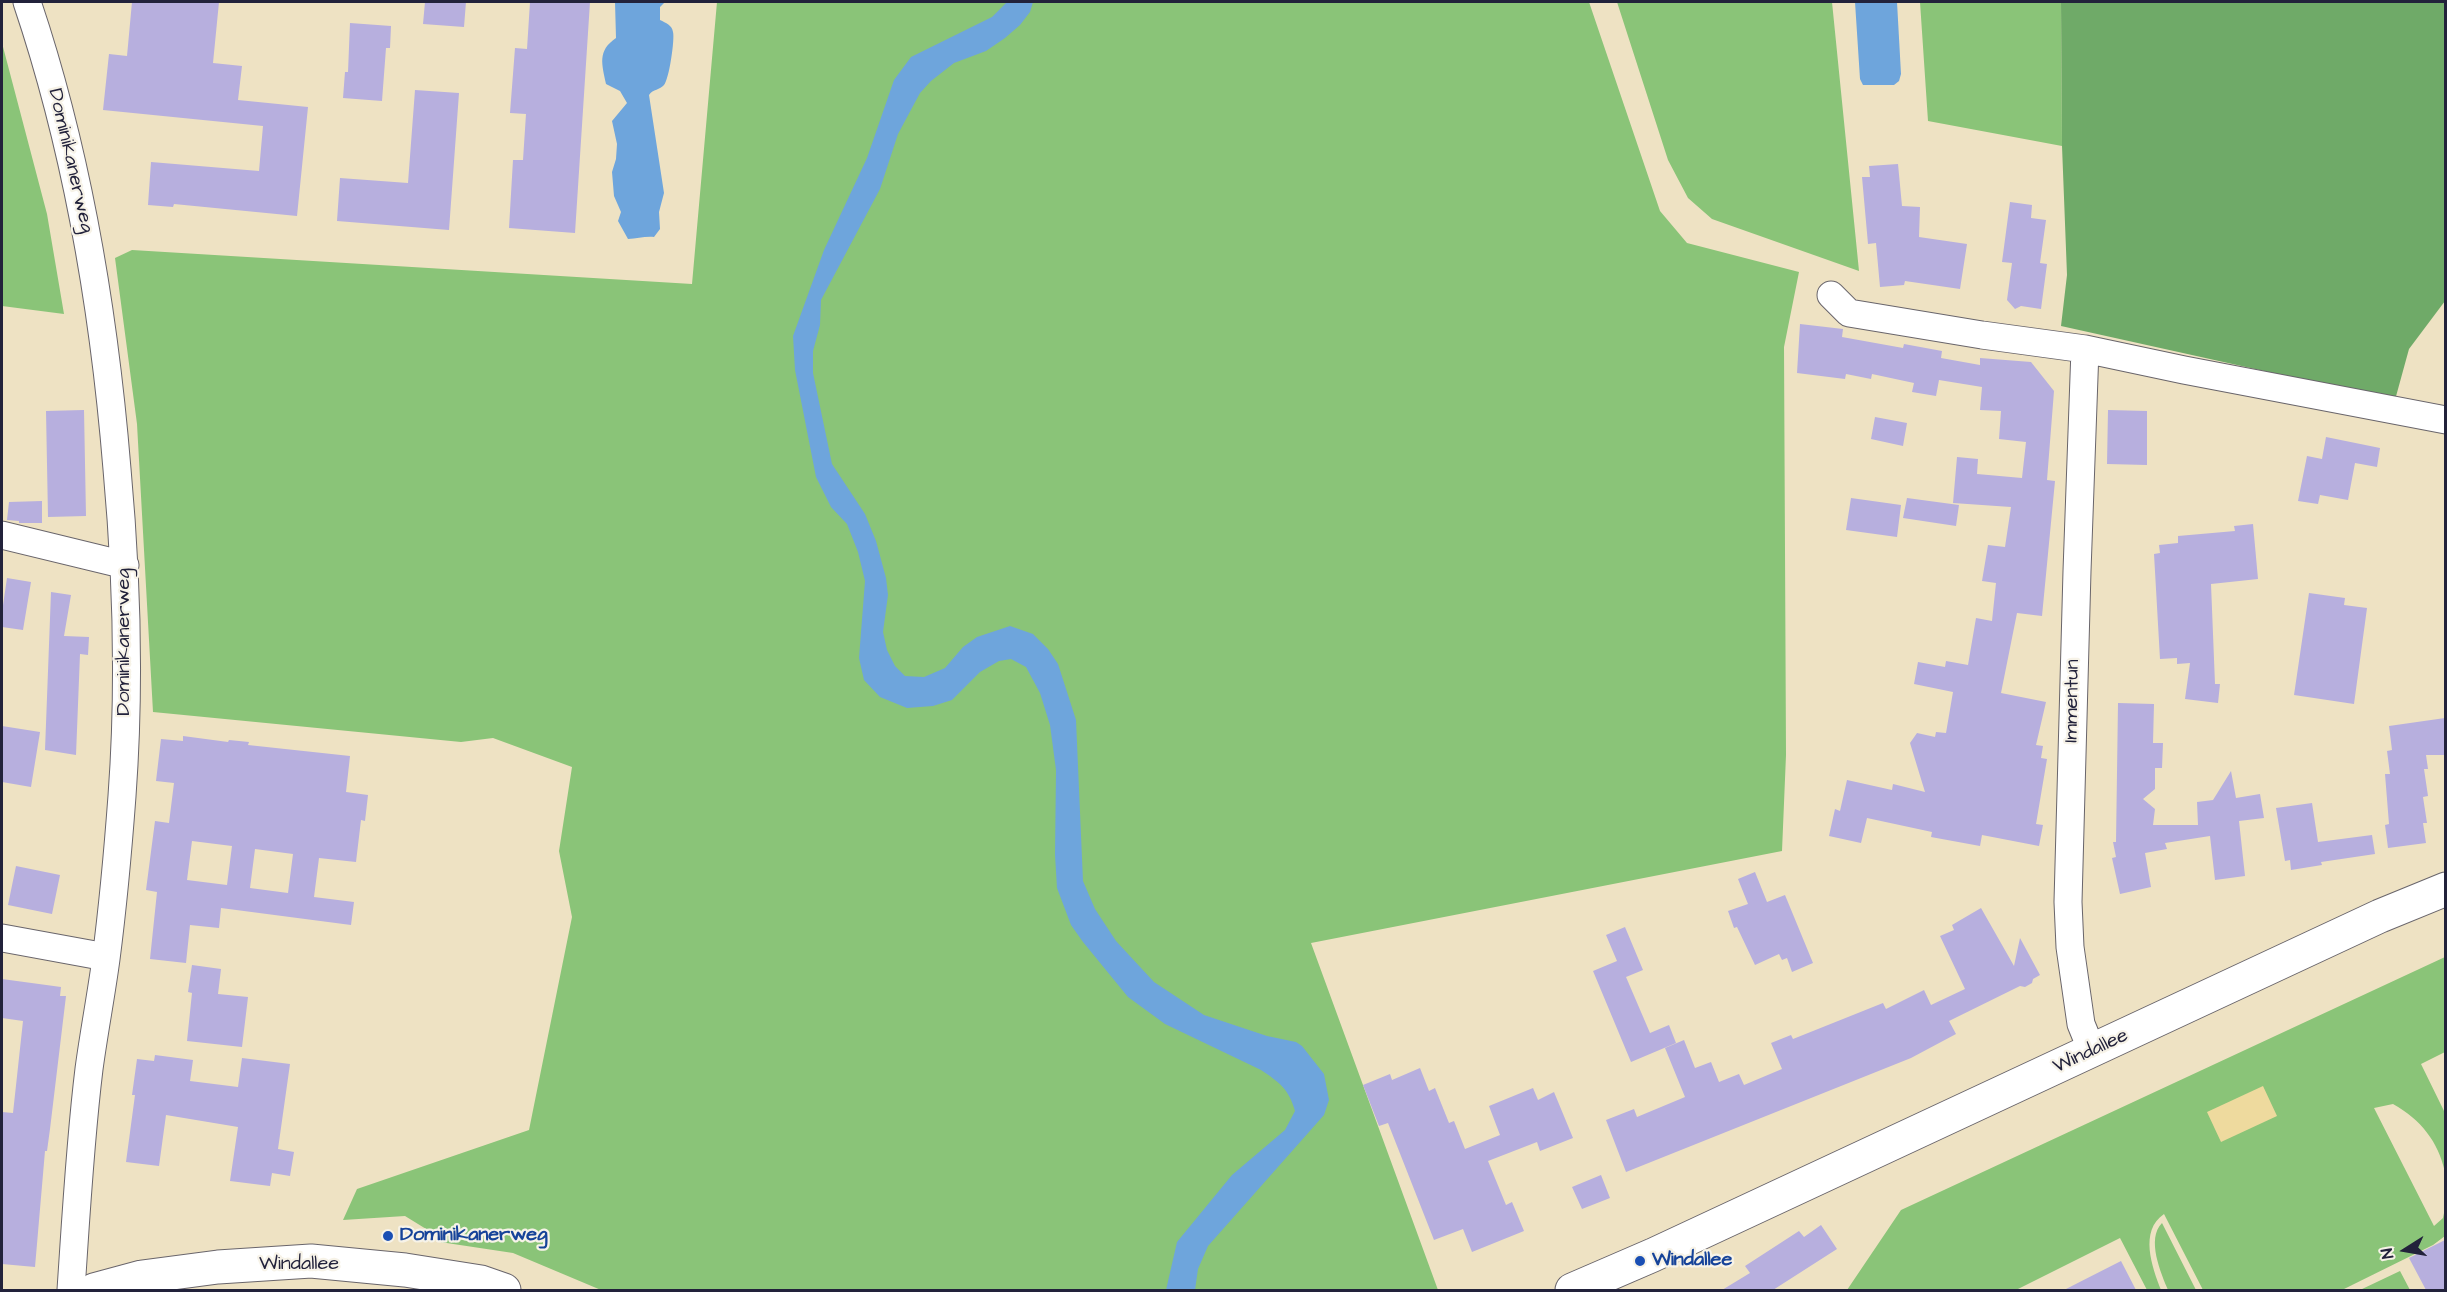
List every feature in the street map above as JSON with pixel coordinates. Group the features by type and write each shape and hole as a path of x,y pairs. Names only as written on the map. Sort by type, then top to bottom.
{"main road":[{"name":"Windallee","path":"1572,1290 1653,1255 2380,916 2445,889"},
{"name":"Windallee","path":"94,1290 142,1277 218,1267 310,1261 405,1269 481,1282 504,1290"}],"street":[{"name":"Dominikanerweg","path":"27,2 58,104 89,239 111,394 125,565 127,672 122,794 106,957 89,1070 78,1177 71,1290"},
{"path":"1831,295 1849,313 2085,349 2445,420"},
{"name":"Immentun","path":"2085,349 2068,902 2070,947 2081,1024 2092,1051"},
{"path":"2,535 125,565"},
{"path":"2,938 106,957"}],"green space":[{"path":"717,2 1589,2 1660,211 1687,243 1799,272 1784,347 1786,755 1782,851 1311,943 1438,1290 601,1290 513,1253 440,1242 431,1232 405,1216 343,1220 357,1189 529,1130 572,917 559,851 572,767 493,738 461,742 153,712 137,424 115,258 132,250 692,284"},
{"path":"1617,2 1832,2 1859,271 1712,219 1688,198 1668,160"},
{"path":"1920,2 2061,2 2062,146 1928,121"},
{"path":"2061,2 2445,2 2445,301 2409,349 2395,400 2061,326 2067,275 2062,146"},
{"path":"2,43 47,214 64,314 2,306"},
{"path":"2445,957 2445,1052 2421,1064 2445,1113 2445,1172 2433,1141 2420,1124 2393,1104 2374,1108 2434,1226 2443,1218 2445,1208 2445,1236 2433,1245 2342,1290 2203,1290 2164,1214 2156,1221 2150,1239 2151,1260 2161,1290 2147,1290 2120,1238 2016,1290 1847,1290 1901,1210"},
{"path":"2162,1223 2196,1290 2168,1290 2155,1247 2157,1230"},
{"path":"2400,1271 2410,1290 2360,1290"}],"sand":[{"path":"2263,1086 2277,1116 2221,1142 2207,1112"}],"water":[{"path":"615,2 665,2 660,7 660,20 670,26 673,32 666,82 649,95 664,193 659,212 660,229 654,237 628,239 618,221 621,212 614,196 612,172 617,144 612,121 627,103 620,91 606,84 602,64 603,53 616,38"},
{"path":"1007,2 1033,2 1030,12 1020,25 1005,38 986,51 954,63 931,81 920,93 898,134 880,189 821,300 820,325 813,351 813,373 832,464 865,514 876,541 888,595 883,632 887,650 895,666 905,676 924,677 945,668 963,647 977,637 1010,626 1033,634 1048,649 1058,664 1076,720 1083,881 1095,909 1116,941 1154,982 1204,1015 1267,1036 1296,1042 1302,1046 1324,1074 1329,1100 1324,1115 1208,1246 1198,1269 1195,1290 1166,1290 1177,1242 1232,1175 1285,1130 1295,1111 1293,1103 1283,1087 1261,1070 1165,1024 1128,997 1071,925 1057,888 1056,770 1050,725 1040,693 1026,667 1011,659 999,661 980,672 952,700 933,706 907,708 880,697 864,680 859,658 865,581 858,552 847,524 831,507 816,477 795,370 793,336 824,250 867,158 894,80 911,57 992,17"},
{"path":"1855,2 1897,2 1901,74 1899,81 1894,85 1863,85 1860,79"}],"building":[{"path":"132,2 219,2 213,63 242,66 238,100 308,107 297,216 174,204 173,207 148,205 151,162 259,171 263,126 103,110 109,54 127,56"},
{"path":"425,2 466,2 464,27 423,24"},
{"path":"530,2 590,2 575,233 509,228 513,160 523,160 526,114 510,113 515,48 527,49"},
{"path":"350,23 391,26 390,48 386,48 382,101 343,98 345,72 348,72"},
{"path":"415,90 459,93 449,230 337,221 340,178 408,183"},
{"path":"1898,164 1902,206 1920,207 1919,237 1967,244 1960,289 1905,281 1904,285 1880,287 1876,243 1868,244 1862,177 1870,177 1869,166"},
{"path":"2010,202 2032,205 2031,218 2046,220 2040,263 2047,264 2041,309 2021,306 2015,309 2007,300 2012,263 2002,262"},
{"path":"1800,324 1843,329 1842,337 1903,348 1904,344 1942,351 1941,358 1980,365 1980,358 2031,362 2054,391 2047,480 2055,481 2042,616 2017,613 2001,693 2046,702 2036,745 2043,746 2041,758 2047,759 2036,824 2043,825 2039,846 1982,835 1980,846 1931,837 1932,832 1867,818 1861,843 1829,836 1835,809 1840,811 1847,780 1892,790 1893,784 1925,792 1910,743 1917,733 1935,737 1936,732 1946,733 1953,692 1914,684 1918,662 1945,667 1946,661 1968,665 1976,618 1992,621 1996,583 1982,581 1988,545 2005,547 2011,507 1953,503 1957,457 1978,459 1977,474 2022,478 2026,442 1999,439 2001,411 1980,410 1982,387 1939,380 1936,396 1912,392 1914,383 1872,374 1871,379 1846,374 1845,379 1797,373"},
{"path":"84,410 86,516 48,517 46,411"},
{"path":"2108,410 2147,411 2147,465 2107,464"},
{"path":"1875,417 1907,423 1903,446 1871,439"},
{"path":"2326,437 2380,448 2377,467 2355,463 2348,500 2320,495 2318,504 2298,501 2307,456 2322,459"},
{"path":"1851,498 1901,505 1897,537 1846,530"},
{"path":"1907,498 1959,505 1956,526 1903,518"},
{"path":"42,501 42,523 19,523 19,521 7,520 9,502"},
{"path":"2253,524 2258,579 2211,584 2215,684 2220,684 2218,703 2185,699 2190,663 2177,664 2177,658 2160,659 2154,554 2160,553 2159,545 2178,543 2178,536 2235,531 2234,526"},
{"path":"7,578 31,582 23,630 2,627"},
{"path":"51,592 71,595 64,636 89,637 88,655 80,654 76,755 45,750"},
{"path":"2309,593 2345,598 2344,605 2367,608 2354,704 2294,695"},
{"path":"2118,703 2154,704 2153,743 2163,743 2162,768 2155,768 2155,789 2143,799 2155,809 2153,825 2198,825 2197,802 2213,800 2231,771 2236,798 2260,794 2264,818 2239,821 2245,876 2215,880 2210,836 2165,843 2167,849 2145,853 2151,887 2120,894 2112,858 2116,857 2113,842 2116,842"},
{"path":"2445,718 2445,755 2426,755 2428,769 2424,769 2428,796 2423,797 2427,823 2423,823 2426,843 2388,848 2385,825 2389,824 2385,774 2390,774 2387,751 2392,750 2389,726"},
{"path":"2,726 40,732 31,787 2,782"},
{"path":"183,736 228,742 229,740 249,742 248,745 350,756 346,792 368,795 365,821 361,820 356,862 319,858 314,897 354,902 351,925 221,908 219,928 190,925 186,963 150,959 157,892 146,890 155,821 169,823 174,783 156,781 161,739 183,741","holes":["192,841 232,846 227,885 187,880","255,849 293,854 288,893 250,888"]},
{"path":"2312,803 2318,842 2372,835 2375,854 2321,862 2322,865 2291,870 2290,860 2285,861 2276,808"},
{"path":"16,866 60,875 52,914 8,905"},
{"path":"1755,872 1767,902 1785,895 1813,963 1792,972 1787,958 1782,960 1779,954 1755,965 1737,927 1734,928 1728,911 1748,904 1738,879"},
{"path":"1981,908 2014,966 2020,938 2040,975 2033,979 2032,983 2025,987 2020,986 1949,1021 1956,1034 1911,1058 1626,1172 1606,1120 1634,1109 1637,1117 1685,1097 1665,1048 1684,1040 1695,1068 1711,1062 1719,1082 1739,1074 1744,1085 1782,1069 1771,1043 1791,1035 1793,1039 1883,1003 1886,1009 1924,990 1931,1005 1965,989 1940,936 1954,930 1952,925"},
{"path":"1625,927 1643,970 1626,977 1650,1033 1669,1025 1676,1043 1631,1062 1593,971 1617,961 1606,935"},
{"path":"192,965 221,969 218,994 248,997 242,1047 187,1041 192,993 188,992"},
{"path":"2,979 61,987 60,996 66,996 50,1129 47,1151 45,1151 35,1267 2,1264 2,1112 13,1113 23,1021 2,1018"},
{"path":"155,1055 193,1060 190,1081 238,1087 242,1058 290,1064 278,1149 294,1152 290,1176 272,1173 270,1186 230,1181 238,1127 166,1115 159,1166 126,1162 135,1095 132,1095 137,1059 154,1061"},
{"path":"1420,1068 1429,1091 1435,1088 1449,1123 1454,1121 1465,1149 1500,1135 1489,1106 1533,1088 1538,1100 1554,1092 1573,1138 1540,1151 1537,1142 1488,1161 1506,1205 1512,1202 1524,1231 1472,1252 1463,1229 1434,1240 1388,1123 1379,1126 1363,1085 1390,1074 1392,1080"},
{"path":"1601,1175 1610,1198 1582,1209 1572,1187"},
{"path":"1821,1225 1837,1249 1773,1290 1722,1290 1750,1273 1745,1266 1799,1231 1804,1237"},
{"path":"2445,1240 2445,1290 2426,1290 2409,1258"},
{"path":"2121,1261 2136,1290 2064,1290"}],"place":[{"name":"Dominikanerweg","path":"388,1236"},
{"name":"Windallee","path":"1640,1261"}]}
